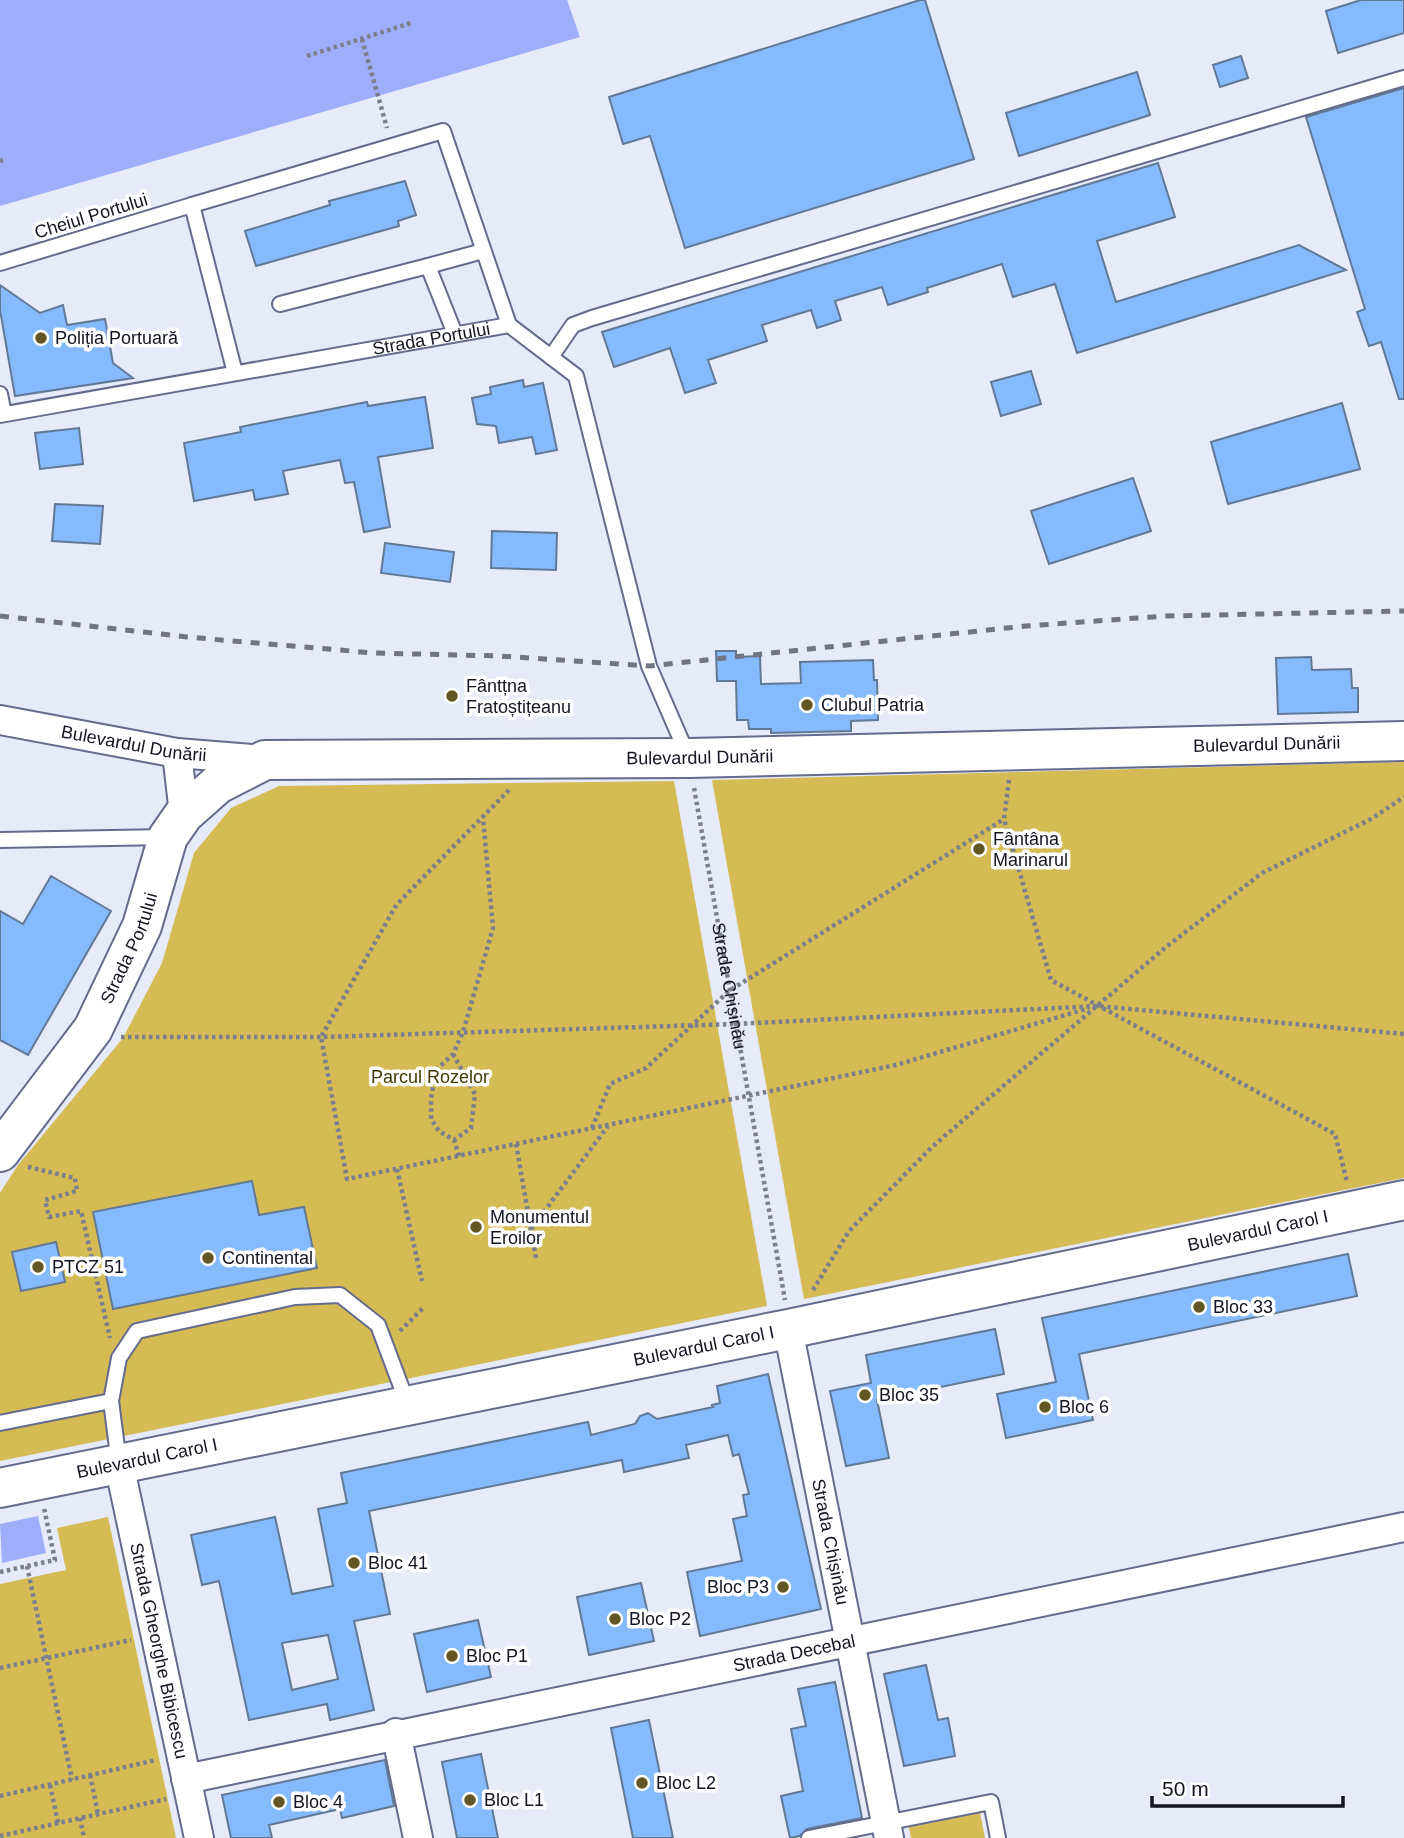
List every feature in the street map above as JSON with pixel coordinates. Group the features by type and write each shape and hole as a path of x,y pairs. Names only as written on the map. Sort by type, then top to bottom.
{"street":[{"name":"Bulevardul Dunării","path":"0,720 177,753 265,760 689,758 1404,741"},
{"path":"176,825 177,753"},
{"path":"176,825 218,784 265,760"},
{"name":"Strada Portului","path":"9,1159 93,1029 121,976 142,926 176,825"},
{"name":"Bulevardul Carol I","path":"0,1488 788,1329 1404,1199"},
{"name":"Strada Chișinău","path":"788,1329 888,1831"},
{"name":"Strada Gheorghe Bibicescu","path":"119,1464 199,1838"},
{"name":"Strada Decebal","path":"185,1776 1404,1527"},
{"path":"396,1733 418,1838"}],"lane":[{"path":"551,357 573,325 592,318 1404,78"},
{"name":"Cheiul Portului","path":"0,263 443,131 483,251"},
{"path":"192,205 236,373"},
{"path":"280,304 483,251 509,325"},
{"path":"428,267 454,334"},
{"name":"Strada Portului","path":"2,415 509,325 576,376 649,666 689,758"},
{"path":"0,394 2,415"},
{"path":"0,840 176,825"},
{"path":"119,1464 111,1401 119,1358 137,1331 295,1297 340,1295 378,1325 409,1407"},
{"path":"0,1423 111,1401"},
{"path":"809,1838 888,1831 991,1802 998,1838"}],"path":[{"path":"307,56 411,23"},
{"path":"362,39 392,146"},
{"path":"539,759 397,904 320,1037 347,1179 896,1065 1097,1006"},
{"path":"788,1329 849,1231 933,1146 1166,947 1262,873 1371,819 1404,797"},
{"path":"459,1156 454,1140 439,1132 431,1119 436,1070 453,1054 463,1032 493,928 483,817"},
{"path":"592,1128 610,1084 646,1068 729,991 1004,819 1051,980 1335,1134 1353,1209"},
{"name":"Strada Chișinău","path":"701,825 780,1271"},
{"path":"93,1029 122,1038 320,1037 735,1024 1097,1006 1404,1034"},
{"path":"453,1054 475,1094 471,1128 454,1140"},
{"path":"531,1229 609,1125"},
{"path":"516,1144 536,1258"},
{"path":"9,1159 75,1178 77,1191 45,1200 49,1217 81,1211 111,1343 119,1358"},
{"path":"397,1169 422,1281"},
{"path":"386,1345 424,1307"},
{"path":"0,1572 55,1560 37,1480"},
{"path":"27,1566 72,1780"},
{"path":"0,1668 155,1635"},
{"path":"0,1796 90,1776 185,1776"},
{"path":"90,1776 98,1814"},
{"path":"0,1836 98,1814 185,1776"},
{"path":"50,1785 58,1823"},
{"path":"80,1818 84,1838"}],"green space":[{"path":"1404,762 1404,1178 804,1299 712,780"},
{"name":"Parcul Rozelor","path":"674,781 767,1306 0,1461 0,1193 18,1165 123,1038 162,963 194,853 231,808 279,786"},
{"path":"108,1517 176,1838 0,1838 0,1584 66,1570 57,1528"},
{"path":"980,1812 985,1838 911,1838 909,1827"}],"water":[{"path":"0,0 567,0 580,37 0,206"},
{"path":"38,1516 46,1553 2,1563 0,1524"}],"building":[{"path":"925,0 974,159 685,248 650,136 623,144 609,97"},
{"path":"1361,0 1404,0 1404,33 1338,53 1326,11"},
{"path":"1241,56 1248,78 1220,87 1213,65"},
{"path":"1137,72 1150,115 1019,156 1006,113"},
{"path":"1404,88 1404,399 1399,399 1381,342 1369,346 1357,312 1365,309 1306,117"},
{"path":"1158,163 1175,217 1097,241 1116,302 1299,245 1346,270 1077,353 1055,284 1013,297 1002,264 927,288 928,292 888,305 882,287 835,301 841,320 817,328 811,310 762,325 767,341 708,360 716,383 685,393 670,348 614,367 602,332"},
{"path":"405,181 416,215 398,221 399,226 256,266 245,231 330,205 329,201"},
{"name":"Poliția Portuară","path":"0,285 40,313 63,305 67,325 105,319 113,363 133,378 15,396 0,310"},
{"path":"1031,371 1041,404 1001,416 991,382"},
{"path":"523,380 524,387 543,383 557,450 536,454 532,437 499,443 496,426 477,424 472,398 491,394 490,387"},
{"path":"425,397 433,448 378,457 390,527 364,532 354,482 345,483 340,460 283,471 288,494 255,500 253,490 194,501 184,443 241,432 240,427 367,402 368,406"},
{"path":"1342,403 1360,469 1228,504 1211,442"},
{"path":"79,428 83,464 40,469 35,433"},
{"path":"1133,478 1151,531 1049,564 1031,511"},
{"path":"55,504 103,506 100,544 52,541"},
{"path":"492,531 557,533 556,570 491,568"},
{"path":"385,543 454,552 450,582 381,573"},
{"name":"Clubul Patria","path":"716,651 736,651 736,657 760,656 761,684 801,683 800,662 873,660 874,680 877,680 878,720 851,721 851,731 771,733 771,729 749,729 748,720 737,720 736,681 717,681"},
{"path":"1311,657 1312,670 1351,669 1352,688 1358,688 1358,712 1278,714 1276,658"},
{"path":"51,876 111,911 28,1055 0,1040 0,911 23,924"},
{"name":"Continental","path":"252,1181 259,1215 304,1207 317,1268 113,1309 93,1212"},
{"name":"PTCZ 51","path":"56,1242 65,1282 21,1291 12,1252"},
{"name":"Bloc 33","path":"1348,1254 1357,1296 1079,1354 1093,1420 1006,1438 997,1394 1056,1382 1042,1318"},
{"name":"Bloc 35","path":"995,1329 1004,1374 877,1400 889,1458 846,1466 830,1391 871,1383 866,1355"},
{"path":"768,1374 821,1609 700,1636 687,1572 742,1561 733,1519 747,1516 743,1495 749,1494 739,1454 733,1456 728,1435 686,1445 689,1458 624,1472 622,1460 369,1511 390,1614 354,1621 374,1710 330,1720 327,1704 249,1720 219,1581 202,1585 191,1535 275,1517 292,1594 333,1586 318,1509 347,1503 341,1473 588,1422 591,1435 635,1424 640,1416 648,1413 657,1419 713,1407 712,1405 720,1403 717,1386","holes":["328,1635 338,1679 292,1690 282,1643"]},
{"name":"Bloc P2","path":"641,1583 654,1641 589,1655 577,1597"},
{"name":"Bloc P1","path":"478,1620 491,1677 427,1692 414,1634"},
{"path":"926,1665 938,1720 948,1718 955,1756 904,1766 884,1674"},
{"path":"835,1682 862,1818 807,1829 800,1836 790,1838 781,1796 803,1791 791,1729 806,1726 798,1689"},
{"name":"Bloc L2","path":"649,1720 673,1838 633,1838 611,1728"},
{"name":"Bloc L1","path":"481,1754 498,1838 457,1838 442,1762"},
{"name":"Bloc 4","path":"385,1760 394,1806 342,1818 340,1809 269,1825 272,1838 231,1838 222,1795"}],"railway":[{"path":"0,616 187,637 374,653 500,656 649,666 1026,626 1166,616 1404,611"}],"place":[{"name":"Poliția Portuară","path":"41,338"},
{"name":"Fântțna Fratoștițeanu","path":"452,696"},
{"name":"Clubul Patria","path":"807,705"},
{"name":"Fântâna Marinarul","path":"979,849"},
{"name":"Monumentul Eroilor","path":"476,1227"},
{"name":"Continental","path":"208,1258"},
{"name":"PTCZ 51","path":"38,1267"},
{"name":"Bloc 33","path":"1199,1307"},
{"name":"Bloc 35","path":"865,1395"},
{"name":"Bloc 6","path":"1045,1407"},
{"name":"Bloc 41","path":"354,1563"},
{"name":"Bloc P3","path":"783,1587"},
{"name":"Bloc P2","path":"615,1619"},
{"name":"Bloc P1","path":"452,1656"},
{"name":"Bloc L2","path":"642,1783"},
{"name":"Bloc L1","path":"470,1800"},
{"name":"Bloc 4","path":"279,1802"}]}
